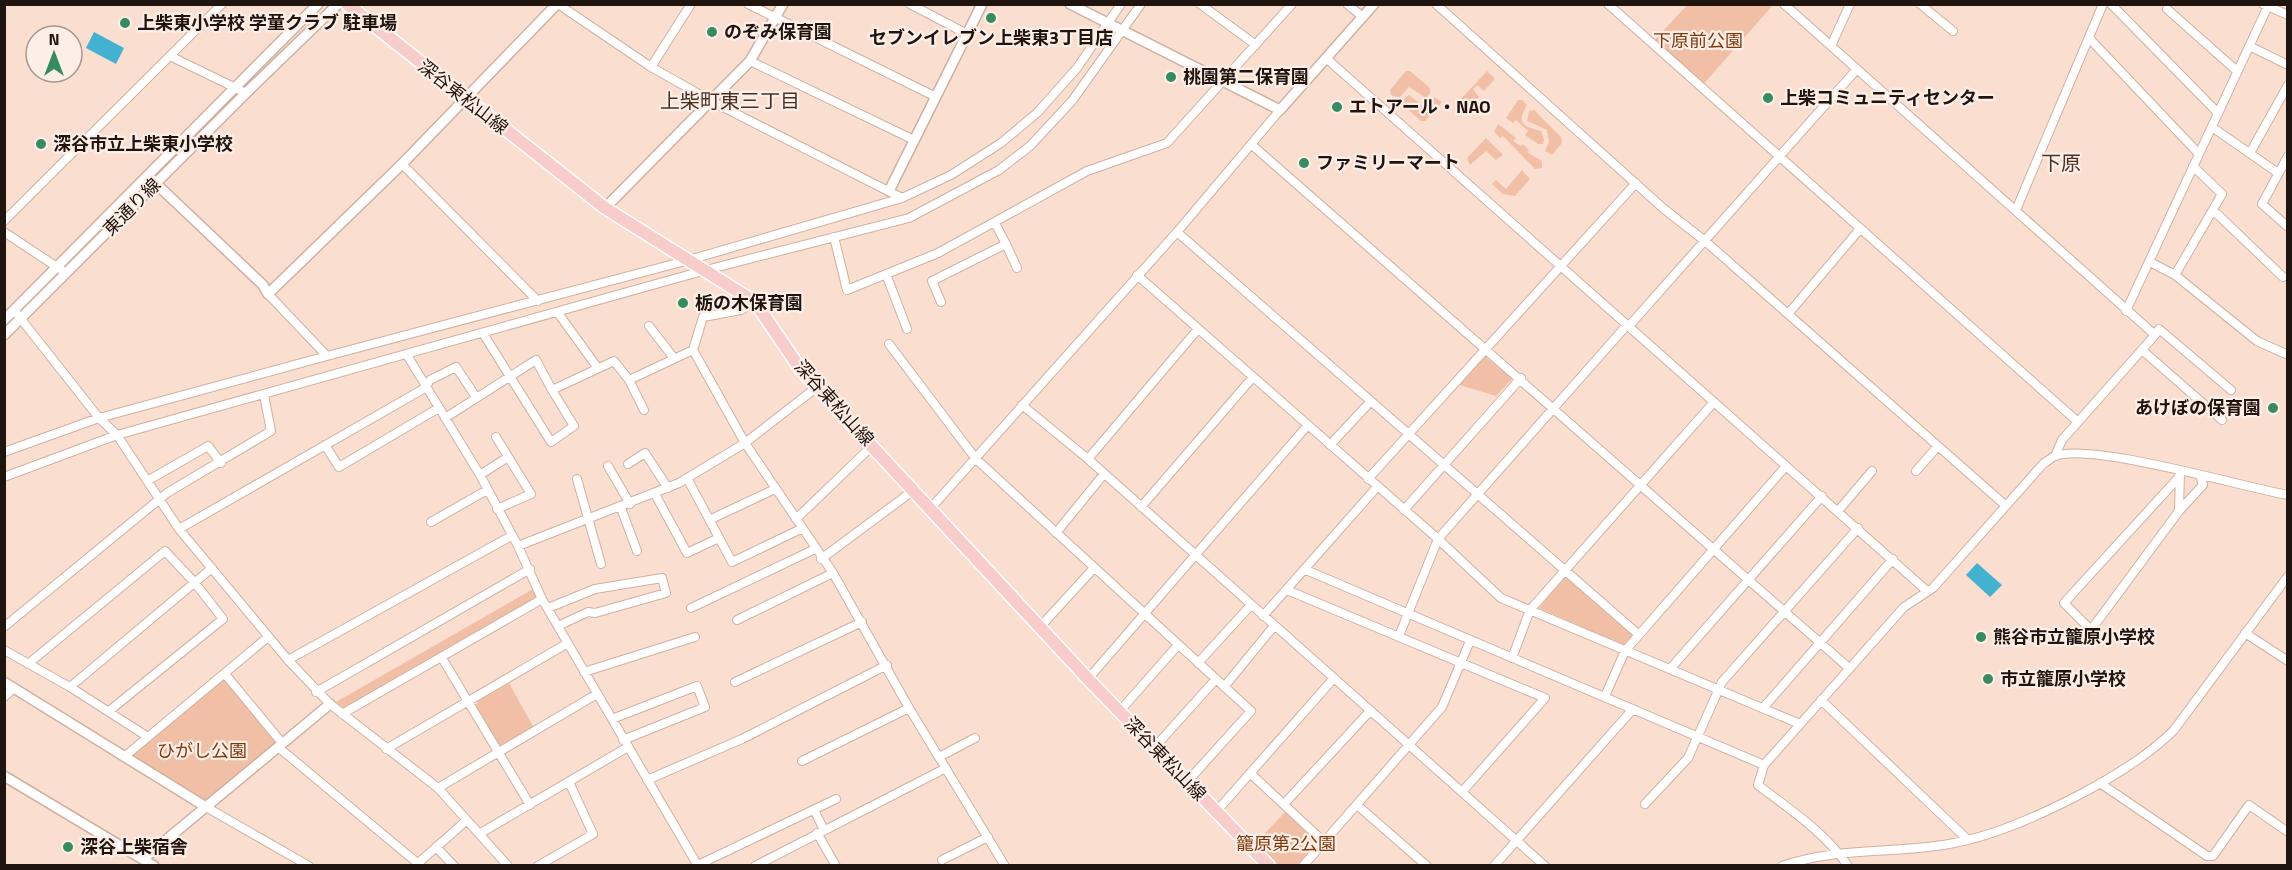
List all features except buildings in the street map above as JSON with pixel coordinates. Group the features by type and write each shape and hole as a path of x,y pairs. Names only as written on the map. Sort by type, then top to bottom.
{"main road":[{"name":"深谷東松山線","path":"347,4 464,99 605,208 755,302 801,370 1119,712 1269,866"}],"street":[{"path":"4,221 172,57 222,4"},
{"name":"東通り線","path":"4,335 66,273 318,4"},
{"name":"東通り線","path":"4,320 338,4"},
{"path":"268,294 402,164 557,4 651,67 712,102 902,198"},
{"path":"651,67 692,4"},
{"path":"748,4 936,97"},
{"path":"605,208 750,61 783,4"},
{"path":"910,4 968,34"},
{"path":"889,191 982,4"},
{"path":"1070,4 1280,110"},
{"path":"4,452 99,418 689,260 902,198 951,175 1001,142 1037,113 1077,68 1121,4"},
{"path":"4,477 117,435 484,335 706,270 909,218 999,170 1030,146 1072,101 1141,4"},
{"path":"1200,4 1256,45"},
{"path":"834,237 847,290 938,253 1087,171 1167,143 1292,4"},
{"path":"1347,4 1363,17"},
{"path":"931,508 1177,232 1280,110 1374,4"},
{"path":"1436,4 1636,183 2004,505"},
{"path":"1608,4 2078,422"},
{"path":"1831,46 1850,4"},
{"path":"1920,4 1953,30"},
{"path":"2016,210 2103,4"},
{"path":"2111,4 2218,113"},
{"path":"2126,311 2266,5 2288,15"},
{"path":"1790,6 1831,46 2155,335"},
{"path":"2167,9 2237,71"},
{"path":"2089,38 2199,154"},
{"path":"2249,46 2288,65"},
{"path":"172,57 246,93"},
{"path":"1326,58 1927,591"},
{"path":"750,61 914,140"},
{"path":"1399,636 1438,538 1857,69"},
{"path":"2250,153 2288,85"},
{"path":"2212,127 2278,173"},
{"path":"1252,145 1521,378 1849,668"},
{"path":"2288,156 2262,204 2288,227"},
{"path":"402,164 538,301"},
{"path":"2175,275 2222,194 2193,166"},
{"path":"152,180 263,285 268,294 327,356"},
{"path":"1368,479 1558,266 1636,183"},
{"path":"2213,210 2283,277"},
{"path":"995,223 1017,268"},
{"path":"1788,314 1860,229"},
{"path":"4,232 66,273"},
{"path":"1177,232 1638,634"},
{"path":"941,302 932,281 1006,244"},
{"path":"2150,262 2175,275 2257,341 2288,355"},
{"path":"886,274 907,329"},
{"path":"1137,275 1438,538 1493,592 1625,651 1800,724"},
{"path":"755,302 741,310 703,317 693,350 745,443 821,559 833,573 887,665 909,708 1005,866"},
{"path":"14,311 99,418 117,435 178,529 316,692 438,788 508,866"},
{"path":"558,313 597,367"},
{"path":"649,326 673,357"},
{"path":"1088,459 1198,329"},
{"path":"2055,456 2062,440 2159,329 2230,390"},
{"path":"445,418 476,397 509,378 536,360 574,426 551,442 509,378 507,370 484,335"},
{"path":"889,344 976,459 1251,711 1187,782"},
{"path":"629,380 673,357 693,350"},
{"path":"2142,350 2222,420"},
{"path":"407,355 437,408 480,475 530,569 542,599 698,865 836,799"},
{"path":"552,390 614,361 629,380 644,410"},
{"path":"178,529 425,388 430,380 456,367 476,397"},
{"path":"1141,507 1253,378"},
{"path":"1404,510 1521,378"},
{"path":"518,546 621,508 687,478 745,443 817,387"},
{"path":"4,627 160,499 271,431 264,395"},
{"path":"1330,445 1371,400"},
{"path":"1512,658 1530,610 1714,402"},
{"path":"1022,405 1088,459 1545,866"},
{"path":"325,445 339,467 437,408"},
{"path":"1088,679 1308,425"},
{"path":"496,437 531,494 497,509"},
{"path":"147,481 208,446 220,463"},
{"path":"796,519 872,446"},
{"path":"1916,471 1938,446"},
{"path":"628,464 645,453 668,488"},
{"path":"1848,866 1839,852 1758,785 1764,765 1904,607 1933,588 2004,505 2043,464 2055,456 2097,455 2180,474 2200,475 2286,492"},
{"path":"480,475 508,456"},
{"path":"608,466 630,504"},
{"path":"1605,696 1625,651 1638,634 1786,466"},
{"path":"1838,512 1872,471"},
{"path":"1056,533 1104,474"},
{"path":"2180,474 2064,603 2091,630 2179,512 2203,485 2200,475"},
{"path":"2179,512 2180,474"},
{"path":"687,478 732,562 801,529"},
{"path":"577,479 601,564"},
{"path":"1263,616 1377,487"},
{"path":"709,520 775,489"},
{"path":"431,522 487,490"},
{"path":"821,559 914,490"},
{"path":"655,494 687,554 719,538"},
{"path":"1670,669 1822,496"},
{"path":"621,508 638,551"},
{"path":"1645,804 1688,758 1717,689 1858,528"},
{"path":"288,660 511,536"},
{"path":"691,608 815,549"},
{"path":"28,664 165,551 195,583 223,619 109,711"},
{"path":"1763,708 1893,559"},
{"path":"70,687 212,568"},
{"path":"1040,627 1094,568"},
{"path":"316,692 530,569"},
{"path":"1306,570 1764,765"},
{"path":"737,620 833,573"},
{"path":"1782,866 1839,852 1950,844 2004,828 2100,783 2144,758 2174,730 2288,576"},
{"path":"548,608 595,590 662,578 666,593 595,613 588,612 558,626"},
{"path":"1287,590 1545,698 1462,792"},
{"path":"342,714 542,599"},
{"path":"1198,663 1251,605"},
{"path":"735,682 862,622"},
{"path":"1224,687 1274,626"},
{"path":"2246,633 2288,661"},
{"path":"124,757 268,637"},
{"path":"584,672 695,637"},
{"path":"1303,866 1442,707 1470,641"},
{"path":"386,749 568,643"},
{"path":"1119,712 1178,645"},
{"path":"4,650 70,687 148,737"},
{"path":"442,658 530,806"},
{"path":"647,780 742,739 887,665"},
{"path":"225,674 280,745 418,865 467,820"},
{"path":"1216,812 1334,678"},
{"path":"1154,748 1216,679"},
{"path":"4,682 206,807 309,866"},
{"path":"479,834 569,782 626,743 705,707 696,686 612,719"},
{"path":"4,697 14,688"},
{"path":"438,788 597,694"},
{"path":"1821,700 1967,839"},
{"path":"139,862 330,704"},
{"path":"802,761 909,708"},
{"path":"1494,866 1633,708"},
{"path":"1284,804 1370,711"},
{"path":"939,757 975,738"},
{"path":"755,866 946,768"},
{"path":"1250,773 1324,842"},
{"path":"4,776 139,862 154,866"},
{"path":"538,866 593,834 569,782"},
{"path":"2100,783 2206,856 2213,856 2249,805 2288,831"},
{"path":"1357,805 1427,866"},
{"path":"814,810 820,832 836,866"},
{"path":"942,860 988,837"},
{"path":"436,847 454,866"}],"green space":[{"name":"下原前公園","path":"1687,5 1773,5 1701,87 1652,43"},
{"path":"1406,71 1410,71 1430,88 1430,93 1426,98 1409,87 1399,98 1391,95 1390,90"},
{"path":"1487,71 1495,79 1484,91 1477,85 1473,89 1479,97 1470,108 1461,104 1461,99"},
{"path":"1409,95 1424,107 1434,97 1442,102 1425,121 1421,121 1403,105 1403,100"},
{"path":"1518,100 1522,100 1527,105 1522,116 1523,123 1541,131 1543,144 1538,144 1525,135 1528,131 1516,120 1513,123 1506,118"},
{"path":"1534,110 1561,137 1562,143 1552,155 1545,151 1549,142 1547,130 1527,121 1529,111"},
{"path":"1498,124 1516,138 1513,141 1521,146 1523,144 1529,150 1527,152 1542,161 1542,168 1535,169 1503,136 1500,138 1494,132"},
{"path":"1486,138 1503,155 1496,160 1486,151 1470,165 1467,158"},
{"path":"1522,170 1530,179 1515,196 1503,194 1492,184 1496,180 1506,189"},
{"path":"1482,354 1512,379 1496,396 1456,384"},
{"path":"1565,577 1633,635 1623,645 1539,608"},
{"path":"533,589 538,598 345,709 336,702"},
{"name":"ひがし公園","path":"225,674 282,743 206,807 124,757"},
{"path":"509,683 534,728 503,746 499,746 476,705 479,700"},
{"name":"籠原第2公園","path":"1285,812 1318,843 1296,866 1275,865 1255,844"}],"water":[{"path":"94,32 124,48 116,64 86,48"},
{"path":"1977,563 2002,585 1990,597 1966,575"}],"place":[{"name":"セブンイレブン上柴東3丁目店","path":"991,18"},
{"name":"上柴東小学校 学童クラブ 駐車場","path":"125,23"},
{"name":"のぞみ保育園","path":"712,32"},
{"name":"桃園第二保育園","path":"1171,77"},
{"name":"上柴コミュニティセンター","path":"1768,98"},
{"name":"エトアール・NAO","path":"1337,107"},
{"name":"深谷市立上柴東小学校","path":"41,144"},
{"name":"ファミリーマート","path":"1304,163"},
{"name":"栃の木保育園","path":"683,303"},
{"name":"あけぼの保育園","path":"2273,408"},
{"name":"熊谷市立籠原小学校","path":"1981,637"},
{"name":"市立籠原小学校","path":"1988,679"},
{"name":"深谷上柴宿舎","path":"68,847"}],"district":[{"name":"上柴町東三丁目","path":"730,101"},
{"name":"下原","path":"2061,163"}]}
